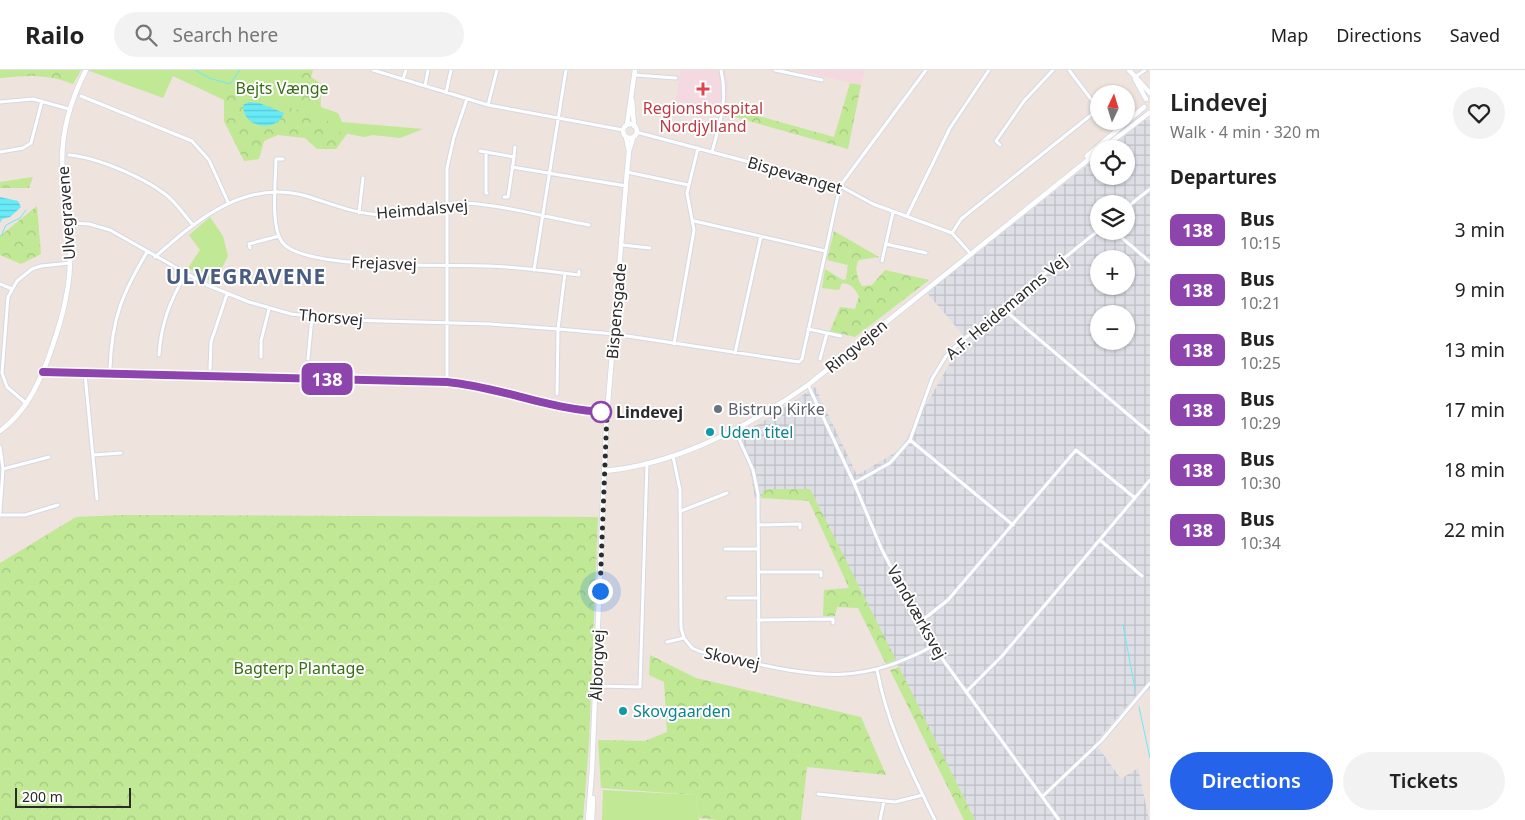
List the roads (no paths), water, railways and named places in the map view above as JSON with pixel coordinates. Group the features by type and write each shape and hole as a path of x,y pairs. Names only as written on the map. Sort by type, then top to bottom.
{"main road":[{"name":"Ulvegravene","path":"0,431 27,404 43,372 64,311 70,262 62,153 69,109 86,70"},
{"path":"1114,140 1149,113 1144,107 1149,96 1128,70"},
{"path":"632,99 636,132 633,138 626,138 623,130 627,125 635,72"},
{"name":"Ringvejen","path":"1078,166 1098,146 1144,107"},
{"path":"627,125 634,126"},
{"name":"Bispensgade","path":"626,138 629,152"},
{"name":"Bispensgade","path":"605,471 607,412 627,172 629,152 633,138"},
{"name":"Ringvejen","path":"605,471 647,464 673,456 735,430 766,413 808,385 1090,157"},
{"name":"Ålborgvej","path":"588,820 592,769 605,471"},
{"name":"Ålborgvej","path":"592,769 592,820"}],"street":[{"path":"373,70 488,105 623,130"},
{"path":"403,80 406,70"},
{"path":"425,86 428,70"},
{"path":"446,93 451,70"},
{"path":"488,105 497,70"},
{"path":"534,270 566,70"},
{"path":"712,152 724,105 725,92 721,70"},
{"path":"775,70 822,80"},
{"path":"614,334 799,362 840,186 926,70"},
{"path":"907,216 950,128 989,70"},
{"path":"1000,144 996,141 1024,101 1054,70"},
{"path":"952,233 962,220 1096,111 1097,107 1069,70"},
{"path":"1135,78 1145,70"},
{"path":"635,72 676,78"},
{"path":"81,96 192,142 209,160 228,202"},
{"path":"0,102 23,99 69,109"},
{"path":"447,382 447,204 450,151 468,99"},
{"path":"0,152 23,148 31,143 42,102"},
{"name":"Bispevænget","path":"636,132 840,186 894,212 952,233 970,253"},
{"path":"504,196 508,197 515,147"},
{"path":"674,344 694,230 694,221 688,200 688,185 698,148"},
{"path":"480,151 514,156"},
{"path":"486,152 487,193"},
{"path":"69,155 98,160 155,187 173,201 193,225"},
{"path":"250,248 249,244 279,236 276,226 276,159 283,159"},
{"path":"512,167 626,186"},
{"path":"627,172 688,185"},
{"path":"359,213 363,178"},
{"path":"1135,201 1150,189"},
{"name":"Heimdalsvej","path":"155,256 193,225 228,202 256,194 276,192 296,194 359,213 386,215 447,204 478,205 589,225"},
{"path":"882,260 894,212"},
{"path":"694,221 825,250"},
{"name":"Thorsvej","path":"68,223 100,227 119,235 186,274 227,294 269,309 312,317 558,328 614,334"},
{"name":"Frejasvej","path":"279,236 292,251 312,257 362,263 447,265 534,270 579,275 579,271"},
{"path":"735,353 761,236"},
{"name":"A.F. Heidemanns Vej","path":"854,482 890,463 910,440 932,379 940,365 960,342 1090,237"},
{"path":"1124,240 1150,262"},
{"path":"886,244 926,253"},
{"path":"622,245 650,248"},
{"path":"110,368 117,312 128,283 147,252"},
{"path":"27,404 8,387 1,374 2,329 6,306 12,289 18,281 32,270 41,266 70,262"},
{"path":"557,394 558,328 565,273"},
{"path":"159,355 160,335 168,307 186,274"},
{"path":"0,284 12,289"},
{"path":"210,370 211,342 227,294"},
{"path":"1002,308 1150,433"},
{"path":"260,358 261,341 269,309"},
{"path":"308,359 312,317"},
{"path":"808,329 841,336"},
{"path":"820,359 826,333"},
{"path":"43,372 447,382 478,385 557,405 607,412"},
{"path":"85,374 96,498"},
{"name":"Vandværksvej","path":"808,385 854,482 882,550 933,646 1059,820"},
{"path":"735,430 753,470 758,494 759,664"},
{"path":"910,440 1012,525"},
{"path":"0,447 2,470 0,514 25,515 58,505"},
{"path":"920,622 948,600 1076,450 1135,498"},
{"path":"92,455 121,453"},
{"name":"Skovvej","path":"673,456 680,490 682,628 684,638 698,651 822,676 848,675 877,670 906,660 933,646"},
{"path":"2,470 50,457"},
{"path":"596,686 640,687 647,464"},
{"path":"966,692 989,671 1150,480"},
{"path":"681,511 727,494"},
{"path":"758,524 800,524 800,528"},
{"path":"1100,540 1142,576"},
{"path":"725,549 758,549"},
{"path":"758,572 821,572 821,576"},
{"path":"728,598 758,598"},
{"path":"758,620 833,619 833,623"},
{"path":"667,642 684,638"},
{"path":"877,670 891,728 935,820"},
{"path":"1043,796 1102,740 1150,683"},
{"path":"818,794 884,801 904,801 922,795"},
{"path":"880,820 884,801"}],"water":[{"path":"249,102 259,103 284,113 275,124 261,126 248,119 244,113 243,105"},
{"path":"0,197 18,201 21,207 10,217 2,219 0,223"}],"waterway":[{"path":"195,70 209,78 230,84 240,70"},
{"path":"2,234 6,225 20,218 26,210"},
{"path":"1123,625 1135,689"},
{"path":"1139,707 1150,758"}],"place":[{"name":"Regionshospital Nordjylland","path":"703,89"},
{"name":"Bistrup Kirke","path":"718,409"},
{"name":"Lindevej","path":"601,412"},
{"name":"Uden titel","path":"710,432"},
{"name":"Skovgaarden","path":"623,711"}],"district":[{"name":"ULVEGRAVENE","path":"246,277"}],"park label":[{"name":"Bejts Vænge","path":"282,88"},
{"name":"Bagterp Plantage","path":"299,668"}]}
